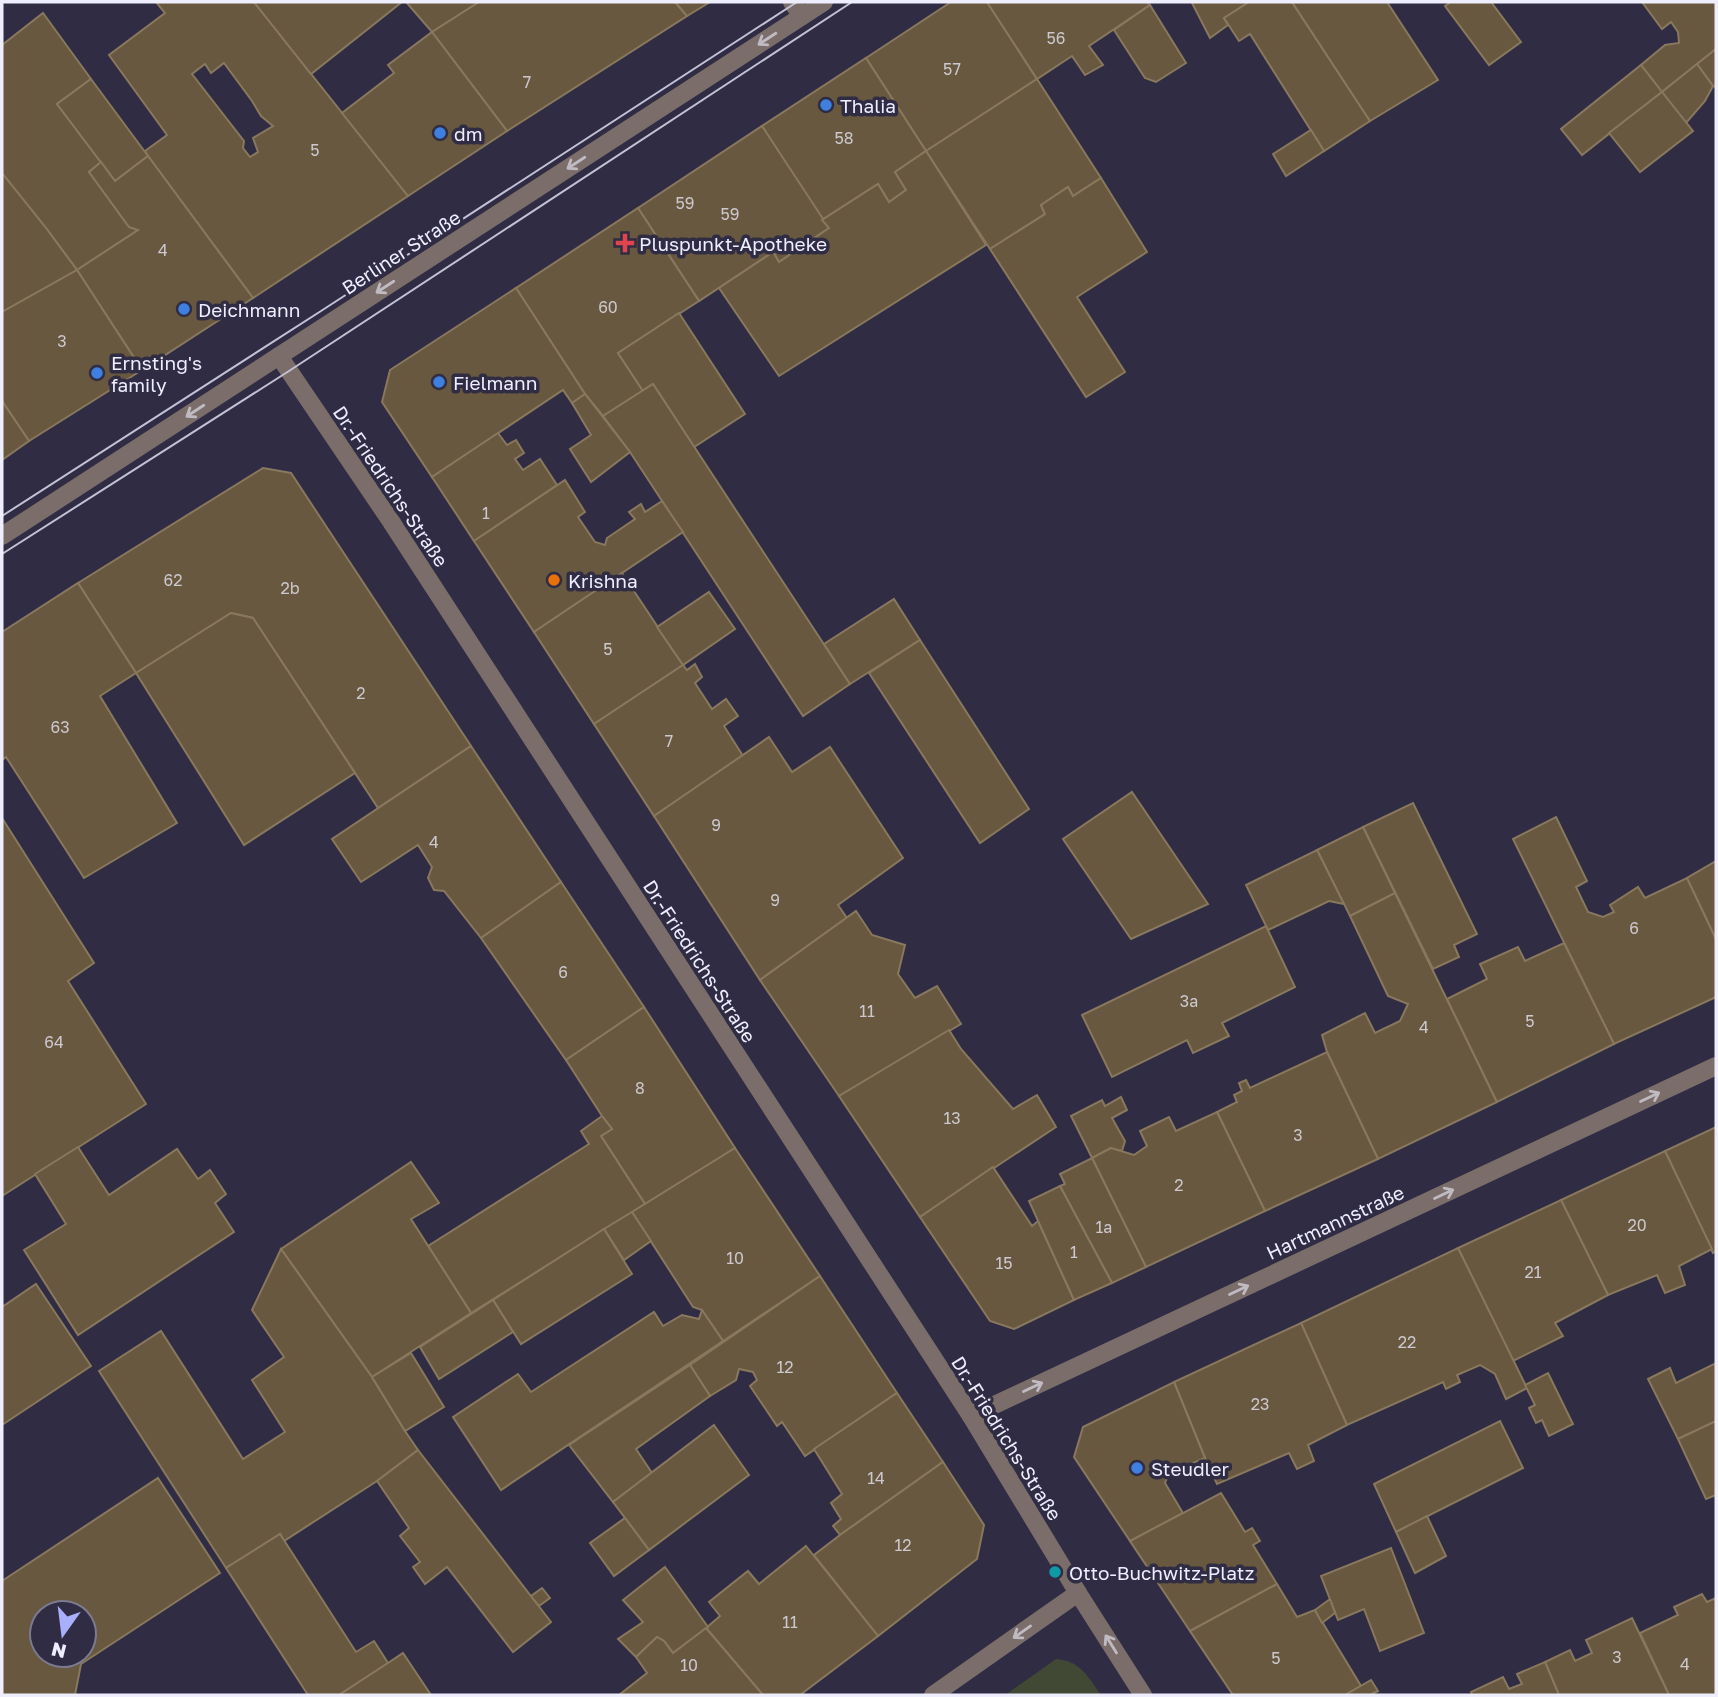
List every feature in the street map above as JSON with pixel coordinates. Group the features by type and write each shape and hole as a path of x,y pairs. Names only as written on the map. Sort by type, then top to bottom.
{"street":[{"name":"Berliner Straße","path":"2,536 279,356 797,9 824,2"},
{"name":"Dr.-Friedrichs-Straße","path":"279,356 392,523 971,1416 1078,1593"},
{"name":"Hartmannstraße","path":"971,1416 1716,1066"},
{"path":"934,1695 1078,1593 1143,1695"}],"green space":[{"path":"1056,1659 1078,1666 1101,1695 1005,1695"}],"building":[{"path":"156,2 254,2 408,196 253,298 145,151 167,135 109,55 165,13","holes":["224,63 261,116 273,126 253,138 258,152 250,157 243,148 244,141 192,74 205,64 211,73"]},
{"path":"254,2 402,2 311,74"},
{"path":"406,2 479,2 432,32"},
{"path":"479,2 675,2 687,16 507,131 432,32"},
{"path":"675,2 710,2 687,16"},
{"path":"951,2 987,2 1037,79 926,151 866,58"},
{"path":"987,2 1147,2 1150,5 1089,46 1103,65 1085,75 1072,56 1037,79"},
{"path":"1193,2 1249,2 1224,18 1228,25 1210,38"},
{"path":"1249,2 1292,2 1370,121 1324,151 1250,34 1239,41 1224,18"},
{"path":"1292,2 1387,2 1438,80 1370,121"},
{"path":"1451,2 1491,2 1521,42 1489,65 1445,6"},
{"path":"1642,2 1716,2 1716,49 1662,92 1641,65 1665,45 1679,43 1678,32 1671,22 1662,29"},
{"path":"1150,5 1186,63 1156,82 1145,78 1114,30"},
{"path":"43,13 91,79 57,104 101,162 89,172 129,227 138,230 77,270 2,173 2,45"},
{"path":"432,32 507,131 408,196 342,113 394,73 388,65"},
{"path":"1716,49 1716,87 1697,64"},
{"path":"866,58 926,151 895,172 906,190 889,202 878,184 822,220 762,126"},
{"path":"1697,64 1713,86 1705,101 1686,123 1662,92"},
{"path":"1641,65 1662,92 1582,155 1561,129"},
{"path":"91,79 148,156 115,181 57,104"},
{"path":"1037,79 1101,178 1073,196 1068,187 1041,205 1045,214 990,249 926,151"},
{"path":"1662,92 1693,131 1640,172 1609,133"},
{"path":"762,126 829,228 779,262 773,252 699,301 638,208"},
{"path":"1311,130 1324,151 1286,176 1273,154"},
{"path":"926,151 986,245 779,376 719,288 773,252 779,262 829,228 822,220 878,184 889,202 906,190 895,172"},
{"path":"148,156 253,298 142,370 77,270 138,230 129,227 89,172 101,162 115,181"},
{"path":"2,173 77,270 2,312"},
{"path":"1101,178 1147,252 1077,297 1125,372 1086,397 990,249 1045,214 1041,205 1068,187 1073,196"},
{"path":"638,208 699,301 618,353 643,391 603,416 585,394 516,288"},
{"path":"77,270 142,370 29,441 2,401 2,312"},
{"path":"516,288 585,394 572,403 563,390 432,477 382,402 390,370"},
{"path":"679,313 745,414 694,447 653,384 643,391 618,353"},
{"path":"653,384 850,684 803,716 630,452 603,416"},
{"path":"585,394 630,452 591,482 570,449 591,435 572,403"},
{"path":"2,401 29,441 2,460"},
{"path":"498,433 507,445 516,440 524,453 515,459 523,470 540,459 557,485 474,541 432,477"},
{"path":"263,468 291,473 471,746 378,808 253,618 231,613 136,673 78,583"},
{"path":"565,480 585,512 578,517 595,542 605,545 607,538 635,519 629,512 641,504 645,512 662,501 683,532 534,632 474,541"},
{"path":"622,573 683,665 594,724 534,632"},
{"path":"78,583 136,673 100,696 177,823 84,878 6,757 2,760 2,632"},
{"path":"709,592 735,629 683,665 657,627"},
{"path":"894,599 920,640 850,684 824,644"},
{"path":"231,613 253,618 355,773 244,845 136,673"},
{"path":"920,640 1029,809 980,843 869,673"},
{"path":"695,664 702,677 695,683 712,709 726,699 738,716 724,726 743,756 654,816 594,724 683,665 687,670"},
{"path":"769,737 792,772 830,747 903,858 838,905 847,918 760,980 654,816"},
{"path":"471,746 561,882 481,938 444,891 434,890 428,878 432,867 418,845 361,882 332,839"},
{"path":"1132,792 1208,904 1131,939 1063,839"},
{"path":"1413,803 1477,934 1454,945 1459,957 1433,969 1363,827"},
{"path":"1556,817 1587,881 1576,887 1588,912 1603,917 1614,912 1610,905 1638,887 1645,898 1687,878 1716,939 1716,997 1614,1044 1513,839"},
{"path":"2,818 94,963 68,981 146,1104 2,1196"},
{"path":"1363,827 1395,893 1350,916 1317,850"},
{"path":"1317,850 1344,904 1329,901 1268,930 1246,885"},
{"path":"1716,861 1716,939 1687,878"},
{"path":"561,882 644,1007 566,1060 481,938"},
{"path":"1395,893 1497,1102 1378,1159 1327,1052 1322,1035 1365,1013 1375,1033 1400,1021 1408,1004 1388,996 1350,916"},
{"path":"856,911 872,935 905,945 898,974 915,998 937,986 961,1024 839,1096 760,980"},
{"path":"1266,926 1295,987 1222,1023 1229,1036 1193,1053 1187,1040 1112,1077 1082,1015"},
{"path":"1564,943 1614,1044 1497,1102 1447,999 1487,979 1480,964 1518,947 1525,961"},
{"path":"644,1007 735,1148 645,1204 601,1136 612,1129 566,1060"},
{"path":"949,1030 961,1049 1013,1109 1037,1095 1056,1127 920,1217 839,1096"},
{"path":"1327,1052 1378,1159 1265,1211 1217,1112 1237,1102 1234,1095 1242,1091 1239,1083 1246,1080 1250,1088"},
{"path":"1121,1097 1127,1110 1112,1118 1125,1141 1122,1151 1111,1148 1092,1158 1071,1116 1102,1100 1105,1106"},
{"path":"1217,1112 1265,1211 1146,1267 1092,1158 1111,1148 1134,1155 1147,1146 1140,1131 1169,1117 1176,1131"},
{"path":"602,1116 612,1129 601,1136 645,1204 471,1313 428,1246 589,1144 581,1131"},
{"path":"1716,1127 1716,1251 1713,1253 1665,1151"},
{"path":"78,1147 109,1195 177,1149 198,1179 210,1170 226,1194 215,1203 234,1232 78,1335 24,1250 66,1224 35,1174"},
{"path":"735,1148 820,1276 723,1341 702,1310 693,1307 632,1212"},
{"path":"1665,1151 1712,1249 1679,1266 1685,1285 1665,1293 1657,1275 1608,1295 1561,1200"},
{"path":"1092,1158 1146,1267 1112,1283 1060,1186 1065,1184 1060,1174"},
{"path":"411,1162 439,1203 411,1219 471,1313 372,1377 281,1249"},
{"path":"993,1167 1032,1226 1038,1221 1074,1300 1014,1329 990,1321 920,1217"},
{"path":"1060,1186 1112,1283 1074,1300 1029,1201"},
{"path":"1561,1200 1608,1295 1555,1323 1563,1336 1513,1361 1458,1248"},
{"path":"632,1212 651,1241 624,1260 604,1229"},
{"path":"604,1229 632,1274 521,1344 493,1300"},
{"path":"1458,1248 1527,1388 1506,1399 1495,1374 1480,1365 1457,1375 1460,1382 1446,1389 1443,1382 1347,1425 1301,1323"},
{"path":"281,1249 372,1377 418,1450 377,1481 284,1541 280,1534 226,1568 99,1371 161,1331 243,1459 285,1432 252,1380 284,1357 252,1310"},
{"path":"820,1276 897,1393 805,1456 782,1422 777,1426 750,1386 757,1380 753,1372 739,1369 736,1380 710,1396 690,1365"},
{"path":"36,1284 91,1366 2,1425 2,1307"},
{"path":"493,1300 513,1332 439,1379 420,1347"},
{"path":"702,1310 723,1341 501,1490 453,1417 518,1374 531,1392 654,1312 663,1326 682,1315 699,1319"},
{"path":"1301,1323 1347,1425 1308,1445 1314,1461 1297,1469 1289,1453 1217,1484 1174,1382"},
{"path":"411,1353 444,1407 405,1431 372,1377"},
{"path":"1716,1363 1716,1421 1678,1439 1648,1379 1670,1368 1676,1383"},
{"path":"690,1365 710,1396 636,1449 652,1473 613,1502 569,1445"},
{"path":"1548,1373 1573,1424 1549,1436 1542,1420 1536,1423 1529,1408 1535,1405 1525,1385"},
{"path":"1174,1382 1205,1458 1169,1473 1165,1483 1183,1513 1130,1541 1074,1457 1083,1427"},
{"path":"897,1393 943,1462 840,1535 833,1526 841,1519 831,1503 842,1494 814,1449"},
{"path":"1500,1421 1523,1468 1396,1532 1374,1484"},
{"path":"1716,1421 1716,1495 1706,1499 1678,1439"},
{"path":"714,1425 749,1475 649,1550 613,1502"},
{"path":"418,1450 551,1622 513,1652 447,1567 425,1584 413,1567 420,1562 400,1536 409,1528 377,1481"},
{"path":"943,1462 984,1525 977,1559 878,1636 814,1555"},
{"path":"158,1478 220,1573 98,1653 98,1599 28,1599 28,1669 80,1669 75,1695 2,1695 2,1581"},
{"path":"1221,1493 1245,1532 1252,1528 1260,1541 1253,1545 1277,1584 1190,1631 1130,1541"},
{"path":"1427,1516 1446,1556 1415,1573 1396,1532"},
{"path":"625,1518 649,1550 614,1576 590,1543"},
{"path":"280,1534 356,1652 374,1641 388,1663 339,1695 308,1695 226,1568"},
{"path":"806,1546 878,1636 800,1695 763,1695 706,1628 720,1616 709,1602 748,1571 759,1584"},
{"path":"1391,1548 1424,1633 1380,1651 1364,1609 1338,1620 1321,1576"},
{"path":"665,1567 708,1627 673,1653 664,1641 657,1637 636,1657 618,1639 643,1622 623,1600"},
{"path":"1277,1584 1297,1617 1315,1610 1361,1686 1345,1695 1233,1695 1190,1631"},
{"path":"542,1588 550,1598 539,1606 531,1596"},
{"path":"1702,1594 1707,1602 1716,1598 1716,1695 1669,1695 1640,1633 1678,1615 1674,1607"},
{"path":"1330,1599 1335,1613 1322,1623 1315,1610"},
{"path":"1632,1618 1669,1695 1559,1695 1545,1662 1570,1650 1575,1661 1592,1653 1586,1640"},
{"path":"706,1628 763,1695 619,1695 647,1673 636,1657 657,1637 664,1641 673,1653"},
{"path":"403,1653 431,1695 339,1695 388,1663"},
{"path":"1545,1662 1559,1695 1472,1695 1471,1692 1503,1677 1509,1689 1522,1684 1517,1674"},
{"path":"1371,1680 1378,1691 1370,1695 1345,1695"}],"tram line":[{"path":"2,516 797,2"},
{"path":"2,554 289,371 852,2"}],"place":[{"name":"Thalia","path":"826,105"},
{"name":"dm","path":"440,133"},
{"name":"Pluspunkt-Apotheke","path":"625,243"},
{"name":"Deichmann","path":"184,309"},
{"name":"Ernsting's family","path":"97,373"},
{"name":"Fielmann","path":"439,382"},
{"name":"Krishna","path":"554,580"},
{"name":"Steudler","path":"1137,1468"},
{"name":"Otto-Buchwitz-Platz","path":"1055,1572"}]}
